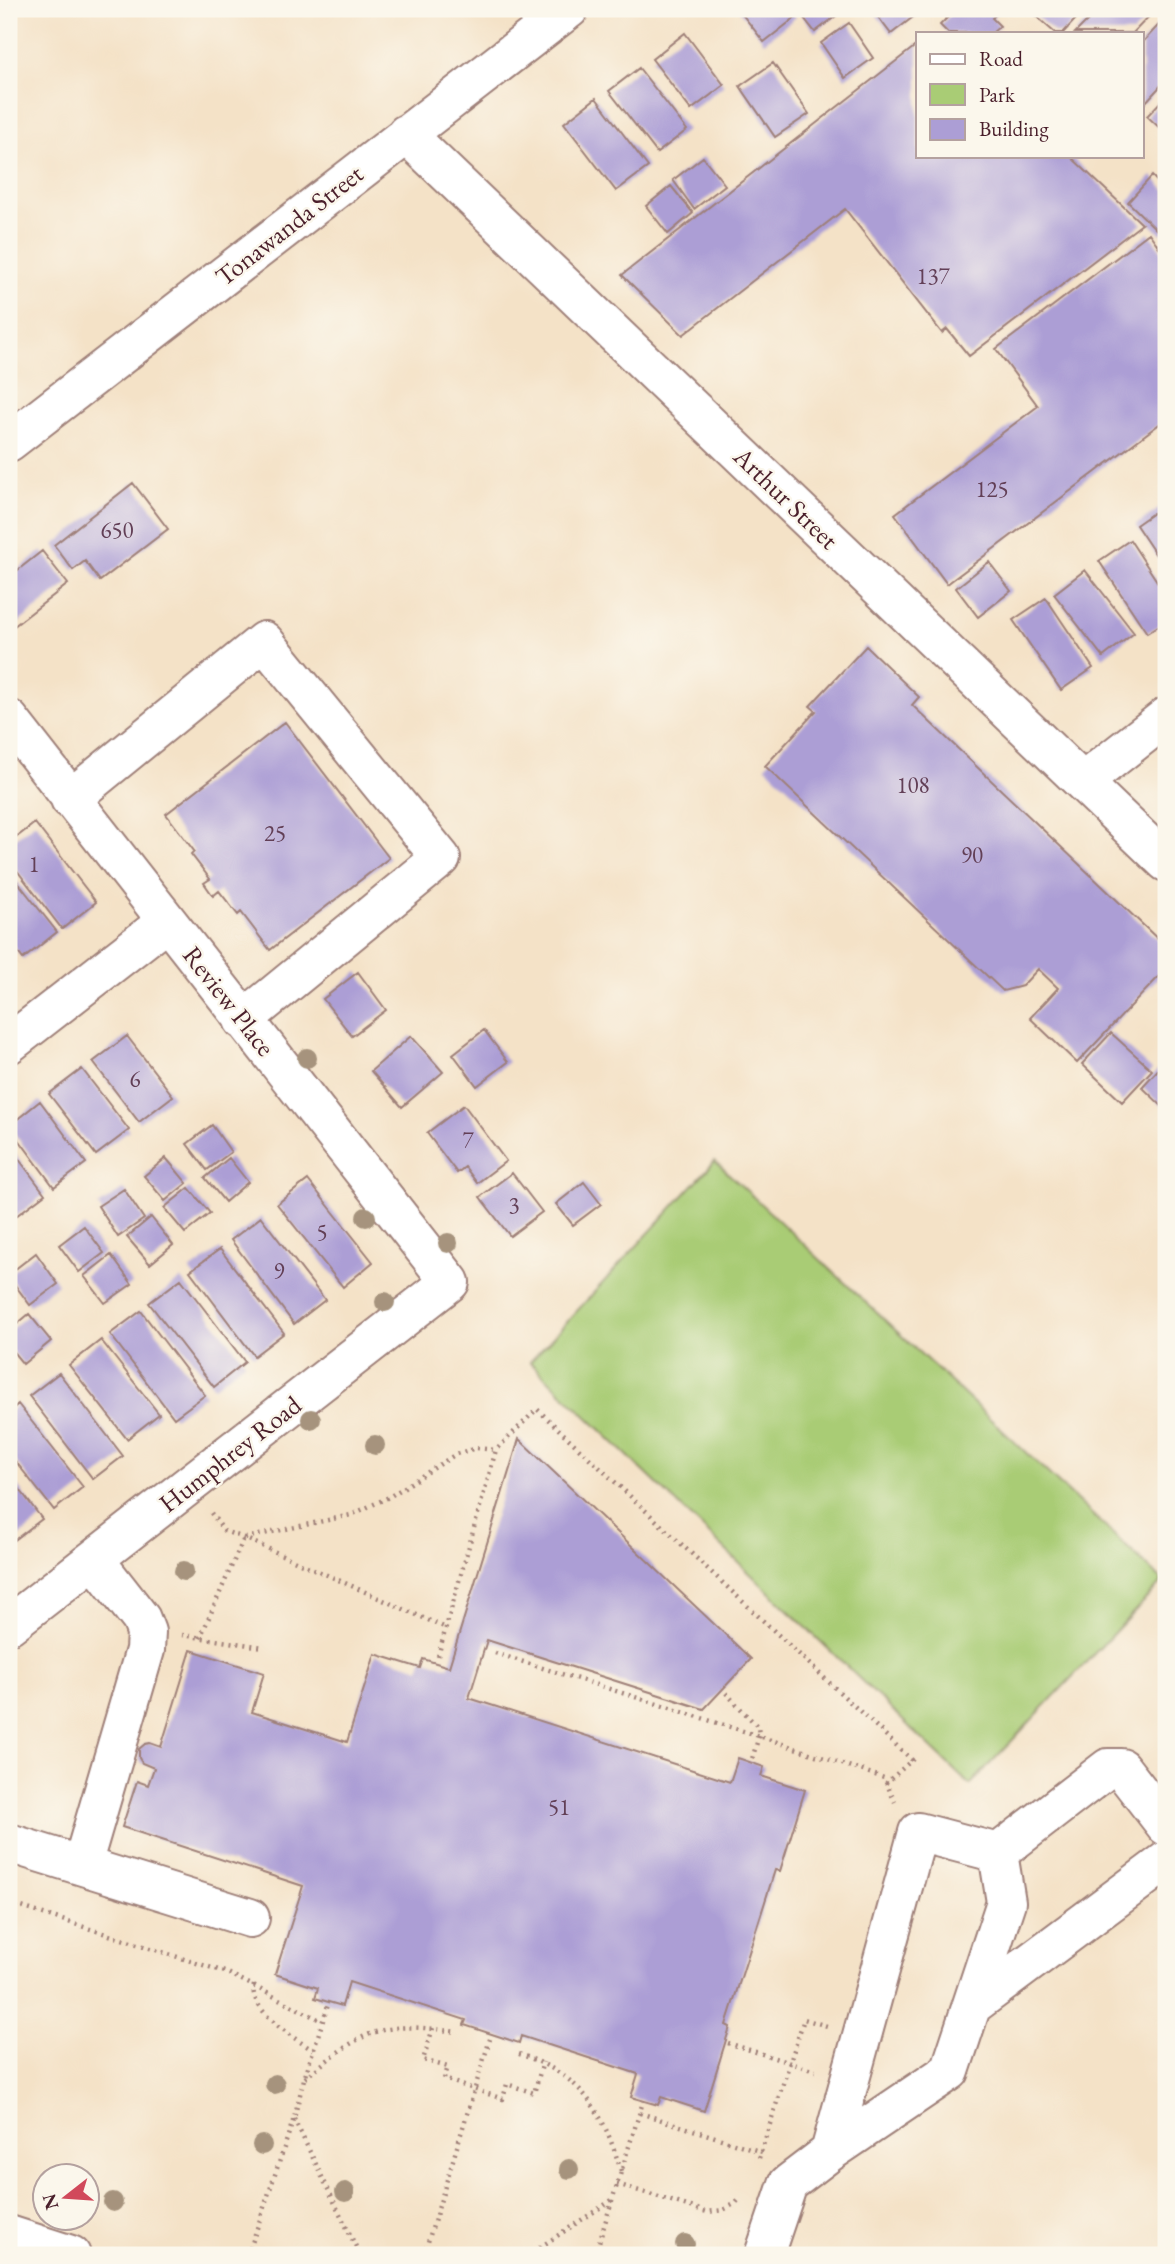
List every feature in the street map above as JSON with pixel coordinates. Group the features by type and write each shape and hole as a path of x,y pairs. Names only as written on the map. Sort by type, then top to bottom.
{"street":[{"name":"Tonawanda Street","path":"9,442 569,9"},
{"name":"Arthur Street","path":"406,134 1166,862"},
{"path":"70,799 264,640 441,858 243,1020"},
{"path":"1083,782 1166,717"},
{"name":"Review Place","path":"9,719 450,1282"},
{"path":"9,1044 166,922"},
{"name":"Humphrey Road","path":"9,1625 450,1282"},
{"path":"82,1865 145,1650 146,1632 141,1619 94,1559"},
{"path":"998,1853 1108,1768 1114,1767 1121,1769 1166,1826"},
{"path":"830,2151 918,1832 998,1853"},
{"path":"9,1843 250,1918"},
{"path":"764,2255 788,2184 830,2151 950,2071 1006,1902 998,1853"},
{"path":"973,2005 1166,1861"},
{"path":"9,2235 71,2255"}],"path":[{"path":"438,1656 496,1450 537,1409 912,1760 886,1783"},
{"path":"244,1538 351,1515 389,1497 456,1454 475,1448 496,1450"},
{"path":"210,1511 224,1531 446,1628"},
{"path":"200,1638 244,1538"},
{"path":"177,1635 263,1647"},
{"path":"495,1653 759,1736 884,1779 899,1810"},
{"path":"726,1693 758,1727 759,1736 752,1759"},
{"path":"9,1903 228,1973 322,2021"},
{"path":"254,1985 252,1991 255,1999 271,2019 288,2035 313,2050"},
{"path":"248,2255 328,2005"},
{"path":"758,2162 764,2153 793,2064 804,2020 810,2021"},
{"path":"304,2079 344,2046 365,2035 398,2027 456,2032"},
{"path":"433,2028 423,2060 448,2067 444,2080 503,2099 507,2084 534,2093 543,2062"},
{"path":"424,2255 490,2039"},
{"path":"728,2043 793,2064"},
{"path":"519,2054 543,2062 563,2074 584,2092 600,2116 614,2146 621,2171"},
{"path":"595,2255 642,2105"},
{"path":"640,2113 764,2153"},
{"path":"294,2118 360,2255"},
{"path":"617,2184 707,2212 723,2210 736,2203 745,2193"},
{"path":"528,2255 612,2200"},
{"path":"1164,2255 1166,2248"}],"green space":[{"path":"715,1161 1163,1581 970,1785 530,1362"}],"building":[{"path":"738,9 789,9 796,17 764,42"},
{"path":"797,9 845,9 815,32"},
{"path":"872,9 919,9 921,11 891,34"},
{"path":"956,9 1001,9 992,18 1000,26 993,32 947,32 940,25"},
{"path":"1028,9 1085,9 1064,32 1054,32"},
{"path":"1099,9 1156,9 1134,32 1076,32"},
{"path":"1166,17 1166,80 1144,104 1144,41"},
{"path":"849,23 873,58 845,78 821,43"},
{"path":"685,33 724,85 691,110 652,59"},
{"path":"916,46 916,158 1072,158 1142,224 969,356 947,329 942,333 845,209 683,335 622,275"},
{"path":"773,63 809,114 775,137 740,86"},
{"path":"639,68 687,130 657,153 609,91"},
{"path":"1166,96 1166,134 1147,116"},
{"path":"596,98 648,167 616,191 564,123"},
{"path":"703,157 725,185 694,209 673,180"},
{"path":"1152,176 1166,191 1166,229 1161,234 1128,202"},
{"path":"671,186 693,213 668,234 646,206"},
{"path":"1149,233 1166,257 1166,419 947,584 895,514 1038,406 996,349"},
{"path":"133,483 168,529 100,581 85,561 73,570 54,545"},
{"path":"1166,504 1166,570 1136,525"},
{"path":"1130,540 1166,595 1166,621 1147,633 1099,561"},
{"path":"42,551 68,584 9,630 9,577"},
{"path":"989,562 1011,591 978,617 956,588"},
{"path":"1085,570 1134,633 1103,657 1054,594"},
{"path":"1046,598 1093,668 1061,690 1013,620"},
{"path":"866,646 919,697 912,705 1166,947 1166,969 1077,1063 1030,1018 1058,988 1038,969 1022,986 1003,991 765,766 816,711 810,706"},
{"path":"285,722 389,858 270,950 241,912 238,915 219,891 213,896 204,883 210,879 191,854 194,851 166,814"},
{"path":"35,823 96,902 62,929 9,860 9,843"},
{"path":"9,871 57,932 23,959 9,940"},
{"path":"358,972 386,1010 352,1036 323,999"},
{"path":"484,1030 508,1062 477,1086 453,1054"},
{"path":"1111,1033 1152,1070 1122,1102 1082,1064"},
{"path":"127,1036 173,1096 139,1122 93,1062"},
{"path":"411,1036 443,1072 402,1107 371,1071"},
{"path":"1166,1061 1166,1110 1142,1087"},
{"path":"82,1069 129,1130 96,1155 49,1094"},
{"path":"40,1101 86,1163 54,1187 9,1126"},
{"path":"464,1105 506,1161 477,1183 465,1167 457,1173 427,1133"},
{"path":"212,1125 231,1152 207,1170 187,1144"},
{"path":"9,1146 45,1194 12,1219 9,1214"},
{"path":"166,1158 187,1183 165,1201 144,1176"},
{"path":"229,1158 248,1182 225,1202 205,1178"},
{"path":"512,1173 542,1212 510,1236 480,1197"},
{"path":"308,1180 373,1262 343,1287 277,1204"},
{"path":"584,1182 601,1204 573,1225 556,1204"},
{"path":"189,1188 210,1213 185,1233 164,1208"},
{"path":"124,1189 144,1219 118,1237 98,1206"},
{"path":"151,1217 173,1245 150,1264 127,1237"},
{"path":"261,1217 325,1300 294,1324 231,1240"},
{"path":"84,1226 104,1253 79,1272 59,1245"},
{"path":"220,1249 284,1333 254,1356 190,1271"},
{"path":"36,1253 58,1284 30,1305 9,1274"},
{"path":"111,1255 132,1284 105,1303 84,1276"},
{"path":"181,1279 245,1362 214,1387 149,1303"},
{"path":"141,1311 205,1395 174,1418 110,1334"},
{"path":"29,1314 51,1341 23,1364 9,1347 9,1331"},
{"path":"101,1340 159,1414 127,1439 69,1365"},
{"path":"59,1373 123,1456 93,1479 29,1396"},
{"path":"18,1404 83,1487 54,1510 9,1453 9,1412"},
{"path":"519,1439 751,1659 704,1709 487,1640 469,1698 730,1782 738,1758 764,1767 761,1776 805,1790 780,1871 775,1870 726,2025 730,2027 704,2111 661,2097 658,2105 631,2097 638,2074 521,2036 519,2043 464,2025 466,2020 349,1982 342,2006 315,1998 318,1988 275,1974 303,1886 122,1827 137,1781 148,1785 154,1768 142,1763 139,1749 150,1743 161,1747 191,1650 264,1673 252,1712 347,1742 375,1654 420,1668 423,1659 449,1667"},
{"path":"9,1475 42,1519 12,1542 9,1538"}]}
